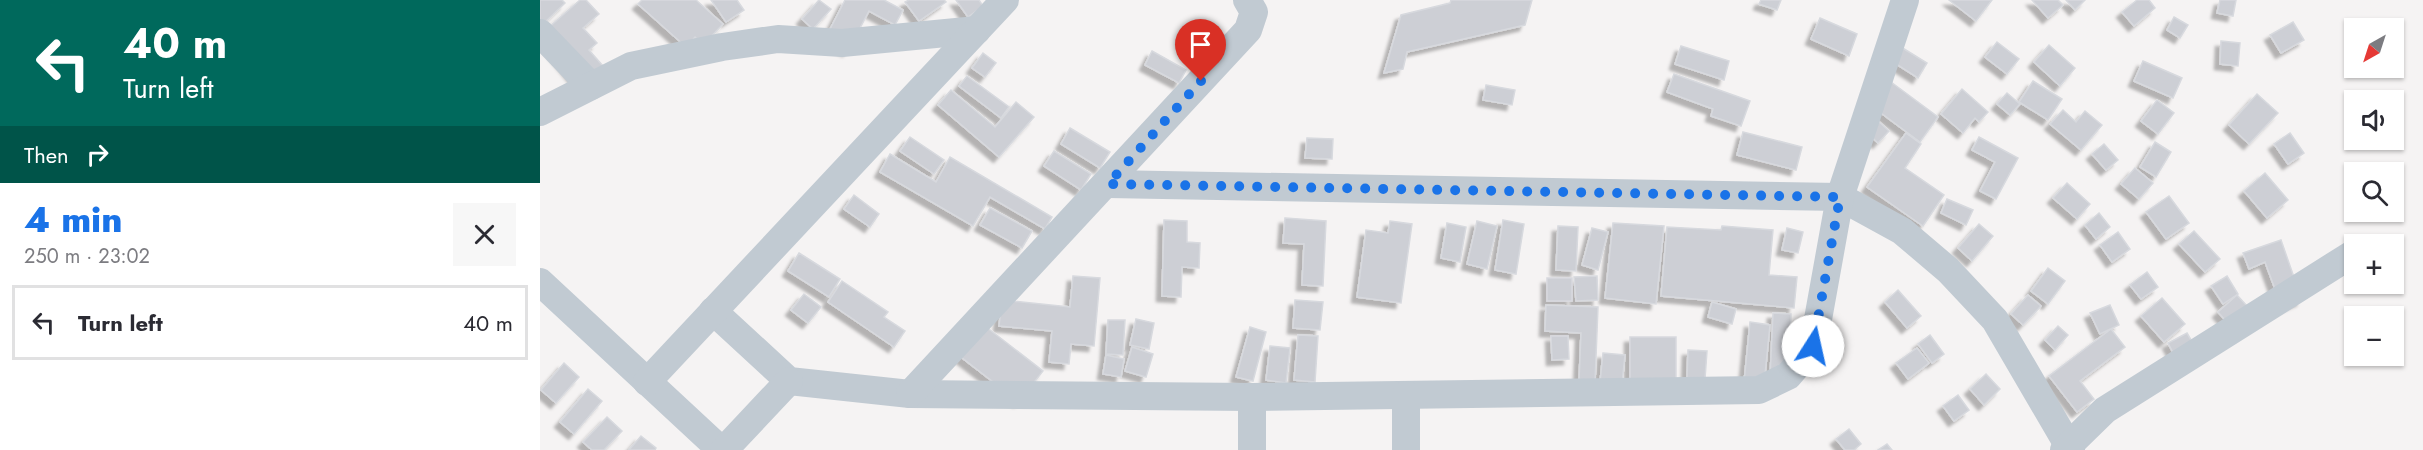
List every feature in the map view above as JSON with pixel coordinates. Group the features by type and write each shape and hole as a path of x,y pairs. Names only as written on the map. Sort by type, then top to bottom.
{"street":[{"path":"647,382 1005,0"},
{"path":"910,394 1108,184 1248,30 1254,12 1247,0"},
{"path":"713,311 789,381 910,394 1252,397 1759,390 1788,376 1813,346 1840,197 1905,0"},
{"path":"540,112 631,66 722,47 778,39 842,43 977,30"},
{"path":"540,33 591,87"},
{"path":"1108,184 1840,197 1902,231 1948,270 1995,320 2068,448 2105,410 2344,259"},
{"path":"540,282 722,450 789,381"},
{"path":"1406,395 1406,450"},
{"path":"1252,397 1252,450"}],"building":[{"path":"540,0 562,0 565,3 540,27"},
{"path":"580,0 586,0 599,14 583,28 597,43 589,50 603,66 581,86 540,35"},
{"path":"642,0 696,0 723,24 703,45 695,37 686,47 638,4"},
{"path":"711,0 737,0 744,10 726,22"},
{"path":"819,0 831,9 813,29 802,19"},
{"path":"845,0 884,0 903,10 895,25 869,11 848,51 825,39"},
{"path":"944,0 946,2 919,21 905,2"},
{"path":"956,0 979,0 983,6 968,17"},
{"path":"1451,0 1532,0 1525,25 1407,52 1403,69 1384,73 1401,15 1450,3"},
{"path":"1761,0 1781,0 1777,10 1759,4"},
{"path":"1949,0 1992,0 1976,21"},
{"path":"2032,0 2058,0 2063,5 2048,18"},
{"path":"2066,0 2085,0 2075,10"},
{"path":"2137,0 2149,0 2155,8 2134,26 2122,12"},
{"path":"2220,0 2236,0 2233,16 2217,13"},
{"path":"2174,17 2188,25 2180,38 2167,30"},
{"path":"1820,18 1857,34 1849,56 1811,39"},
{"path":"2293,22 2304,40 2281,53 2270,35"},
{"path":"2221,41 2240,43 2238,66 2220,64"},
{"path":"1997,42 2019,59 2007,74 1985,57"},
{"path":"2049,45 2075,68 2060,86 2034,62"},
{"path":"1681,46 1729,61 1724,80 1675,64"},
{"path":"1901,47 1927,63 1918,78 1893,62"},
{"path":"1152,51 1186,70 1179,83 1145,65"},
{"path":"983,53 996,63 985,77 972,68"},
{"path":"2143,61 2182,78 2173,98 2134,81"},
{"path":"1674,74 1750,101 1741,126 1711,116 1713,109 1667,92"},
{"path":"967,76 1009,107 1001,118 959,86"},
{"path":"2033,81 2062,99 2048,120 2019,102"},
{"path":"1891,82 1938,117 1920,142 1873,107"},
{"path":"1486,85 1515,90 1512,105 1483,100"},
{"path":"1962,89 1988,112 1979,122 1975,118 1963,133 1941,114"},
{"path":"951,90 995,127 1016,102 1034,117 999,157 938,105"},
{"path":"2007,93 2020,104 2010,115 1997,104"},
{"path":"2257,94 2278,113 2249,144 2229,125"},
{"path":"2157,100 2174,113 2158,134 2141,121"},
{"path":"2063,110 2076,122 2085,111 2102,125 2081,150 2050,124"},
{"path":"1876,119 1889,131 1878,143 1865,131"},
{"path":"1070,128 1110,152 1100,168 1061,144"},
{"path":"1743,132 1802,147 1796,170 1737,155"},
{"path":"1906,133 1921,144 1905,168 1944,195 1923,226 1867,187"},
{"path":"2290,133 2304,153 2288,164 2274,144"},
{"path":"910,137 944,160 934,174 900,151"},
{"path":"1979,137 2018,158 1996,199 1980,191 1995,162 1972,150"},
{"path":"1307,138 1333,139 1332,159 1305,158"},
{"path":"2155,142 2171,152 2156,177 2140,167"},
{"path":"2104,144 2118,160 2106,170 2092,154"},
{"path":"1054,151 1091,174 1081,190 1044,166"},
{"path":"890,154 936,182 950,157 1052,217 1045,229 990,197 973,226 880,172"},
{"path":"2135,168 2153,183 2139,199 2121,184"},
{"path":"2265,173 2288,200 2267,218 2244,191"},
{"path":"2067,183 2090,204 2077,219 2053,198"},
{"path":"854,195 879,214 870,227 844,209"},
{"path":"2169,196 2189,223 2166,239 2146,212"},
{"path":"1947,199 1973,210 1966,225 1941,213"},
{"path":"990,208 1032,231 1022,248 980,225"},
{"path":"2099,213 2110,227 2096,239 2085,225"},
{"path":"1285,218 1326,221 1323,286 1302,285 1304,244 1283,243"},
{"path":"1164,220 1187,221 1187,242 1200,243 1199,268 1182,267 1181,297 1162,296"},
{"path":"1503,220 1524,224 1516,274 1495,270"},
{"path":"1390,221 1412,224 1401,303 1357,297 1366,230 1388,233"},
{"path":"1477,221 1497,226 1487,269 1467,264"},
{"path":"1447,223 1466,227 1460,262 1441,258"},
{"path":"1613,223 1664,226 1656,304 1605,298"},
{"path":"1979,224 1993,236 1972,261 1958,248"},
{"path":"1558,226 1578,227 1576,271 1556,270"},
{"path":"1722,226 1773,230 1769,275 1797,277 1794,308 1661,296 1667,227 1721,230"},
{"path":"1592,228 1608,232 1598,270 1582,265"},
{"path":"1787,228 1803,232 1798,253 1782,250"},
{"path":"2194,231 2220,259 2205,272 2179,244"},
{"path":"2118,232 2130,249 2112,262 2100,245"},
{"path":"2281,240 2302,300 2282,308 2265,262 2249,269 2243,253"},
{"path":"799,253 840,279 829,297 788,271"},
{"path":"2048,268 2065,281 2048,304 2031,291"},
{"path":"2147,272 2158,287 2141,299 2130,285"},
{"path":"1073,276 1100,278 1094,346 1071,344 1069,364 1049,362 1052,331 999,326 1002,300 1070,307"},
{"path":"1597,276 1598,300 1576,301 1574,277"},
{"path":"2227,276 2238,294 2223,304 2211,286"},
{"path":"1547,278 1572,278 1572,301 1547,301"},
{"path":"842,281 888,312 884,317 905,331 894,347 828,302"},
{"path":"1898,290 1921,316 1907,328 1885,302"},
{"path":"804,294 821,307 808,323 791,310"},
{"path":"2028,295 2041,306 2023,325 2011,314"},
{"path":"2237,295 2258,318 2239,336 2218,312"},
{"path":"2162,298 2185,324 2164,342 2141,316"},
{"path":"1295,300 1323,302 1320,330 1293,328"},
{"path":"1712,302 1736,309 1732,324 1708,317"},
{"path":"1546,305 1598,307 1595,382 1579,381 1581,333 1545,331"},
{"path":"2110,305 2119,325 2100,334 2090,313"},
{"path":"1773,313 1791,314 1789,378 1770,378"},
{"path":"1136,319 1154,323 1149,349 1130,345"},
{"path":"1108,320 1125,320 1123,355 1106,354"},
{"path":"1750,322 1770,325 1764,385 1744,382"},
{"path":"985,326 1043,371 1019,402 961,357"},
{"path":"2058,326 2068,335 2055,350 2045,340"},
{"path":"1250,327 1266,332 1253,381 1236,377"},
{"path":"2111,329 2125,347 2080,381 2094,399 2077,412 2049,376"},
{"path":"2187,333 2201,357 2181,368 2168,343"},
{"path":"1298,335 1318,336 1315,382 1294,380"},
{"path":"1930,335 1944,354 1932,363 1918,344"},
{"path":"1551,336 1568,336 1569,359 1552,360"},
{"path":"1630,337 1676,337 1676,379 1630,379"},
{"path":"1270,346 1290,348 1286,383 1266,380"},
{"path":"1132,347 1153,354 1146,377 1125,371"},
{"path":"1917,348 1929,363 1908,379 1896,363"},
{"path":"1688,350 1707,351 1705,379 1687,378"},
{"path":"1603,353 1625,355 1622,384 1600,382"},
{"path":"1106,355 1124,359 1121,377 1103,374"},
{"path":"564,363 579,377 556,403 541,390"},
{"path":"1986,374 2000,389 1984,405 1970,389"},
{"path":"588,389 602,401 574,434 560,422"},
{"path":"1958,395 1969,410 1954,421 1943,406"},
{"path":"607,417 622,431 604,450 592,450 583,442"},
{"path":"1849,429 1861,444 1854,450 1845,450 1836,439"},
{"path":"641,436 656,448 655,450 629,450"},
{"path":"1887,444 1892,450 1878,450"}],"route":[{"path":"1201,81 1108,184 1840,197 1813,346"}]}
